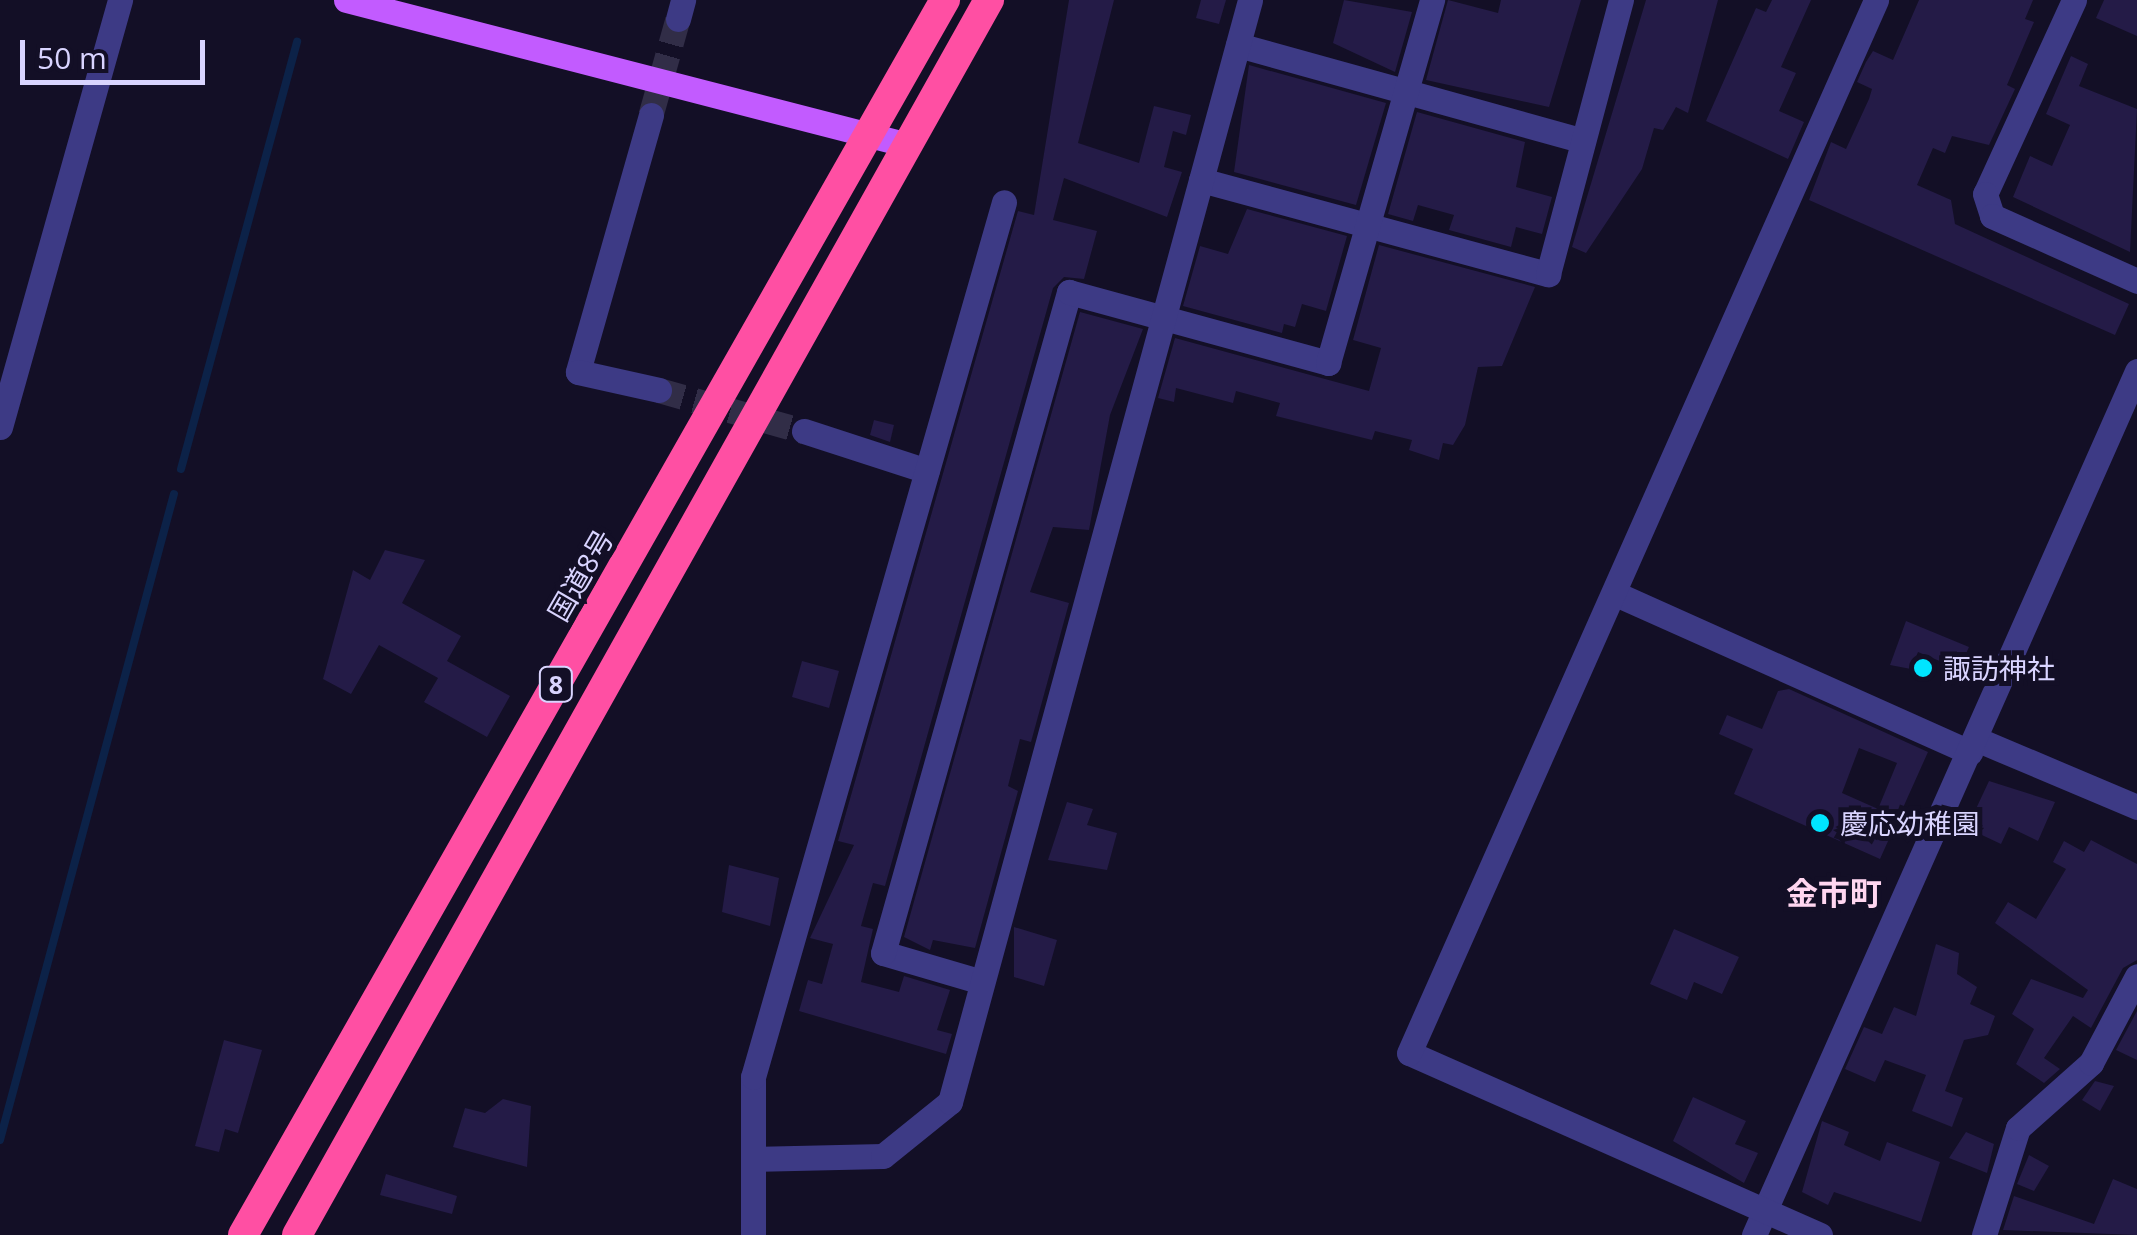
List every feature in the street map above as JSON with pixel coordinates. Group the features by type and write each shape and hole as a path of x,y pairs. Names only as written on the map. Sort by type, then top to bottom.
{"highway":[{"name":"国道8号","path":"243,1235 945,0"},
{"name":"8","path":"296,1235 988,0"}],"main road":[{"path":"346,0 908,144"}],"street":[{"path":"0,428 120,0"},
{"path":"756,1159 883,1156 950,1102 1250,0"},
{"path":"982,982 883,953 1068,292 1328,363 1432,0"},
{"path":"1820,1235 1408,1052 1616,594 1876,0"},
{"path":"2074,0 1985,194 1992,216 2137,281"},
{"path":"1201,180 1548,274 1617,1"},
{"path":"1238,45 1583,140"},
{"path":"650,115 578,372 660,390"},
{"path":"754,1235 753,1076 1004,202"},
{"path":"1754,1235 2137,370"},
{"path":"804,431 927,470"},
{"path":"1616,594 1973,746 2137,807"},
{"path":"1984,1235 2018,1128 2091,1062 2137,976"}],"building":[{"path":"1069,0 1114,0 1078,143 1139,163 1154,106 1191,115 1186,135 1173,131 1164,167 1182,172 1167,217 1064,178 1053,220 1097,231 1084,279 1064,277 1053,288 885,886 873,883 861,926 873,929 861,982 899,992 904,976 950,990 937,1030 952,1034 946,1054 799,1011 808,980 822,984 833,944 810,938 854,845 838,841 1018,211 1034,215"},
{"path":"1201,0 1226,0 1219,24 1196,18"},
{"path":"1344,0 1412,12 1395,72 1333,43"},
{"path":"1448,0 1498,13 1501,0 1581,0 1549,107 1426,80"},
{"path":"1646,0 1718,0 1688,113 1676,107 1663,130 1654,128 1642,169 1586,253 1572,247"},
{"path":"1772,0 1811,0 1781,67 1796,73 1779,111 1804,122 1788,159 1706,121 1756,8 1766,12"},
{"path":"1919,0 2033,0 2025,19 2034,22 2007,85 2015,89 1989,145 1952,136 1945,153 1933,148 1917,185 1951,200 1955,224 2129,304 2115,335 1809,200 1831,142 1846,149 1869,99 1872,89 1857,82 1866,62 1873,51 1893,60"},
{"path":"2104,0 2137,0 2137,36 2096,18"},
{"path":"2071,56 2088,64 2079,86 2137,109 2130,252 2013,197 2030,156 2052,166 2070,125 2046,114"},
{"path":"1249,65 1386,103 1356,205 1234,172"},
{"path":"1417,112 1525,142 1516,187 1552,197 1542,234 1516,227 1511,247 1449,230 1454,215 1418,205 1413,221 1388,214"},
{"path":"1247,209 1347,236 1326,311 1302,304 1295,327 1284,324 1282,333 1183,306 1200,246 1228,254"},
{"path":"1379,245 1535,287 1502,366 1478,367 1465,425 1453,445 1443,443 1439,460 1409,450 1412,440 1375,431 1372,440 1276,416 1280,403 1236,391 1233,403 1176,388 1174,402 1158,398 1175,338 1369,391 1381,348 1353,340"},
{"path":"1080,312 1143,329 1110,415 1089,530 1053,527 1030,592 1069,603 1031,742 1020,739 1008,786 1018,791 975,948 933,940 930,950 904,937"},
{"path":"874,420 894,425 890,442 870,435"},
{"path":"385,550 425,560 402,603 461,636 447,661 510,696 487,737 424,702 438,678 379,645 351,694 323,679 353,570 370,580"},
{"path":"1906,621 1969,647 1959,669 1918,652 1911,669 1890,665"},
{"path":"802,661 839,671 829,708 792,697"},
{"path":"1789,689 1928,752 1880,859 1734,794 1753,749 1719,734 1727,715 1762,729 1778,691","holes":["1859,748 1897,763 1878,809 1842,793"]},
{"path":"1989,781 2055,802 2038,841 2009,827 2001,844 1967,828"},
{"path":"1067,802 1093,809 1087,825 1117,833 1107,870 1048,860"},
{"path":"2091,840 2137,864 2137,960 2123,968 2091,1028 2073,1016 2044,1058 2060,1069 2044,1083 2016,1064 2034,1029 2012,1014 2031,979 2083,998 2088,990 1995,923 2008,902 2036,919 2066,869 2053,862 2064,841 2084,852"},
{"path":"729,865 779,878 770,926 722,912"},
{"path":"1014,927 1057,940 1044,986 1014,977"},
{"path":"1674,929 1739,957 1722,994 1694,982 1687,1000 1650,984"},
{"path":"1936,944 1959,953 1957,974 1977,987 1970,1004 1995,1016 1988,1035 1964,1040 1945,1091 1963,1098 1952,1127 1912,1111 1926,1075 1885,1060 1875,1082 1845,1069 1864,1027 1882,1034 1894,1007 1916,1016"},
{"path":"2137,1011 2137,1060 2116,1050"},
{"path":"224,1040 262,1050 238,1133 225,1129 219,1152 195,1146"},
{"path":"2095,1081 2114,1086 2100,1111 2082,1100"},
{"path":"1693,1097 1746,1121 1735,1144 1758,1153 1744,1183 1673,1141"},
{"path":"503,1099 531,1106 527,1167 453,1147 465,1108 485,1113"},
{"path":"1822,1121 1849,1132 1844,1145 1880,1161 1887,1142 1940,1162 1921,1222 1834,1192 1828,1205 1802,1192"},
{"path":"1966,1132 1994,1144 1987,1173 1949,1158"},
{"path":"2029,1155 2049,1166 2034,1191 2017,1184"},
{"path":"386,1174 457,1196 452,1214 380,1195"},
{"path":"2113,1179 2137,1189 2137,1235 2003,1230 2014,1196 2094,1224"}],"waterway":[{"path":"181,469 297,41"},
{"path":"0,1140 174,494"}],"tunnel":[{"path":"651,115 678,19"},
{"path":"659,390 804,431"}],"place":[{"name":"諏訪神社","path":"1923,668"},
{"name":"慶応幼稚園","path":"1820,823"}],"district":[{"name":"金市町","path":"1834,893"}]}
